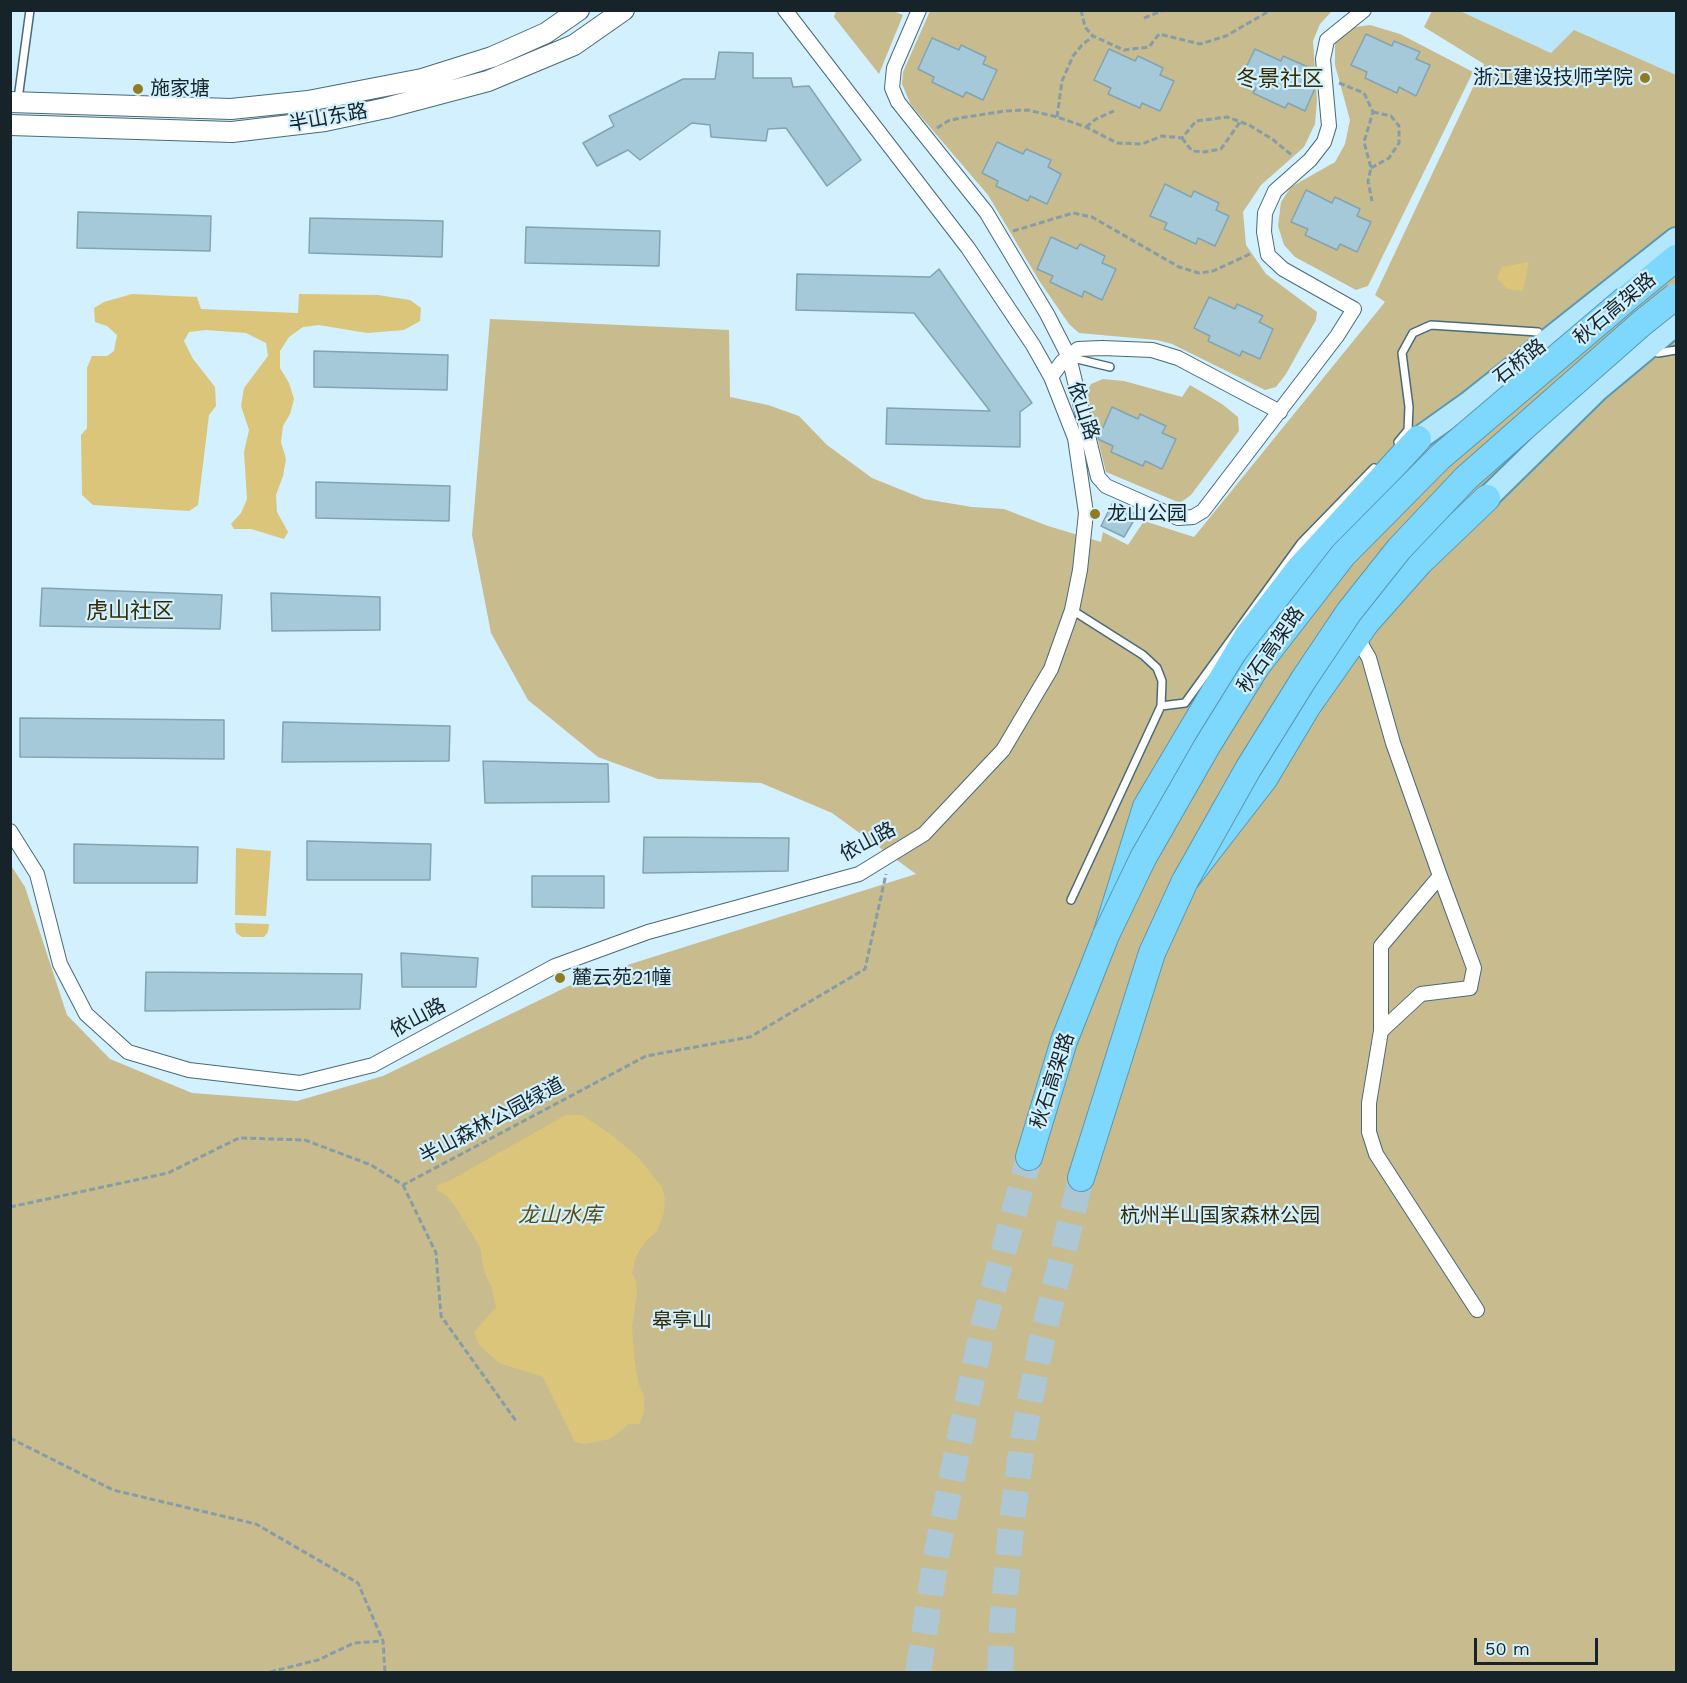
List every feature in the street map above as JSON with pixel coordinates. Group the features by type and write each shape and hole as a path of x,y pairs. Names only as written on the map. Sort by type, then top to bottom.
{"highway":[{"name":"秋石高架路","path":"1029,1157 1064,1041 1106,935 1143,858 1207,746 1256,667 1343,555 1440,456 1677,258"},
{"name":"秋石高架路","path":"1082,1178 1152,953 1185,881 1248,769 1349,612 1400,549 1466,478 1642,323 1677,296"},
{"path":"1106,935 1146,807 1247,638 1299,569 1406,443"},
{"path":"1185,881 1264,779 1307,707 1357,636 1420,562 1487,498"}],"main road":[{"name":"半山东路","path":"14,102 231,109 308,101 422,80 482,60 546,33 579,10"},
{"name":"半山东路","path":"10,125 232,132 325,121 386,108 488,81 574,45 624,10"},
{"name":"石桥路","path":"1406,443 1470,402 1677,239"},
{"path":"1487,498 1598,388 1677,324"}],"street":[{"name":"依山路","path":"10,831 38,874 60,964 86,1014 128,1052 189,1070 300,1083 373,1065 555,966 648,932 859,874 924,834 1003,750 1051,669 1072,610 1080,570 1086,513 1074,438 1052,377 968,248 785,10"},
{"path":"919,10 894,68 892,88 897,102 986,212 1047,314 1068,357 1098,477 1106,486 1178,518 1193,517 1203,510 1280,412 1337,336 1354,309 1284,269 1268,255 1264,232 1266,213 1275,191 1303,166 1324,142 1329,126 1323,59 1327,40 1364,10"},
{"path":"1052,377 1062,362 1078,349 1152,350 1178,358 1280,412"},
{"path":"1357,636 1369,658 1393,743 1474,968 1470,988 1421,994 1381,1031"},
{"path":"1440,876 1381,946 1381,1031 1369,1103 1369,1132 1376,1154 1477,1310"}],"lane":[{"path":"14,102 30,10"},
{"path":"1406,443 1408,407 1402,353 1413,333 1431,325 1538,332"},
{"path":"1658,353 1677,350"},
{"path":"1068,357 1110,367"},
{"path":"1161,705 1185,703 1301,543 1379,463"},
{"path":"1071,900 1161,705 1162,681 1157,668 1143,655 1072,610"}],"path":[{"path":"1081,10 1085,27 1093,36 1124,50 1149,46 1159,34 1200,45 1226,36 1271,10"},
{"path":"1144,18 1164,10"},
{"path":"1057,117 1062,81 1073,56 1093,36"},
{"path":"1324,77 1364,93 1372,112 1364,142 1371,168 1368,181 1372,201"},
{"path":"926,137 948,121 1005,111 1028,110 1086,127 1118,143 1142,144 1162,136 1182,138 1192,151 1205,152 1221,150 1240,122"},
{"path":"1086,127 1096,119 1114,111"},
{"path":"1371,168 1389,158 1400,143 1399,126 1391,116 1372,112"},
{"path":"1182,138 1196,121 1227,117 1249,125 1272,139 1303,166"},
{"path":"1000,236 1073,213 1092,217 1179,267 1199,273 1213,271 1249,255 1266,244"},
{"name":"半山森林公园绿道","path":"10,1207 168,1173 240,1138 305,1140 371,1165 403,1185 646,1056 750,1037 865,969 890,855"},
{"path":"403,1185 436,1253 441,1316 516,1421"},
{"path":"10,1438 113,1490 256,1524 358,1583 383,1641 385,1672"},
{"path":"270,1672 318,1660 354,1643 383,1641"}],"shaded area":[{"name":"浙江建设技师学院","path":"1460,11 1676,11 1676,104 1551,53"}],"green space":[{"path":"836,11 893,11 903,15 879,74 834,17"},
{"path":"930,11 1332,11 1320,24 1313,41 1317,101 1315,124 1304,147 1261,185 1243,212 1246,245 1266,274 1317,312 1316,320 1286,374 1276,387 1265,390 1172,344 1157,340 1079,333 1069,324 1040,282 988,195 911,105 902,84 903,72"},
{"name":"皋亭山","path":"1432,11 1460,11 1551,53 1574,30 1676,75 1676,1672 11,1672 10,864 25,887 67,1015 110,1059 192,1093 297,1101 383,1076 583,979 916,874 832,813 761,783 658,779 598,757 528,700 491,633 472,535 490,319 729,330 730,397 768,405 799,416 827,445 872,478 924,499 972,507 1004,509 1048,526 1101,542 1103,532 1128,545 1144,521 1194,537 1385,302 1375,295 1484,64 1424,27"},
{"path":"1370,25 1400,34 1473,72 1368,286 1356,290 1295,257 1284,245 1278,226 1281,202 1291,187 1335,162 1345,144 1350,120 1335,65 1335,43 1348,28"},
{"path":"1103,379 1124,381 1182,397 1190,385 1222,404 1238,417 1239,431 1191,495 1180,503 1106,472 1086,393 1091,384"}],"water":[{"path":"1529,262 1523,291 1507,289 1497,278 1502,267"},
{"path":"132,294 197,297 201,309 298,313 299,294 378,295 410,300 421,308 420,321 404,330 367,333 319,325 303,327 289,337 280,351 280,368 289,383 294,399 290,414 283,426 281,442 286,459 276,495 277,512 288,532 284,539 251,529 234,529 231,524 241,513 247,499 244,452 249,430 241,406 244,388 268,356 266,343 246,333 206,330 189,332 184,341 193,359 215,387 216,406 209,415 198,505 189,511 93,505 82,495 81,435 87,428 87,368 92,356 107,356 114,351 117,335 107,326 95,322 94,308 104,302"},
{"path":"236,848 271,851 266,916 235,915"},
{"path":"235,923 269,924 268,932 264,937 242,937 236,933"},
{"name":"龙山水库","path":"566,1115 582,1115 637,1156 662,1187 665,1199 664,1213 657,1231 646,1241 636,1256 632,1273 636,1281 637,1293 632,1327 634,1355 638,1382 644,1396 644,1413 639,1424 629,1424 610,1439 584,1444 575,1442 543,1377 499,1363 479,1345 474,1332 496,1307 492,1289 484,1271 480,1247 454,1205 446,1195 437,1190 437,1185 447,1182"}],"building":[{"path":"1366,34 1392,46 1394,41 1420,52 1416,59 1430,65 1416,96 1399,87 1397,93 1365,78 1367,72 1351,65"},
{"path":"932,38 959,50 961,45 986,57 983,64 997,70 983,100 966,92 963,97 932,82 934,77 918,69"},
{"path":"1109,49 1135,61 1138,56 1163,68 1160,75 1174,81 1160,111 1142,103 1140,108 1108,94 1111,88 1094,80"},
{"path":"1255,49 1281,61 1283,56 1308,67 1305,74 1316,79 1316,86 1305,111 1288,103 1285,108 1253,93 1256,88 1240,80"},
{"path":"719,52 753,53 753,78 791,78 793,87 809,86 861,160 827,186 786,128 768,129 766,141 711,137 710,125 692,123 640,160 628,150 597,166 583,143 614,126 609,116 683,79 715,79"},
{"path":"997,142 1023,154 1026,149 1051,160 1048,167 1061,174 1047,204 1030,196 1028,201 996,186 998,181 982,173"},
{"path":"1165,184 1191,197 1194,191 1219,203 1216,210 1229,216 1215,246 1198,238 1196,244 1164,229 1167,223 1150,216"},
{"path":"1306,190 1332,203 1335,197 1360,209 1357,216 1371,222 1357,252 1340,244 1337,250 1305,235 1308,229 1291,222"},
{"path":"78,212 211,216 210,251 77,248"},
{"path":"310,218 443,221 442,257 309,253"},
{"path":"526,227 660,231 659,266 525,263"},
{"path":"1051,237 1077,249 1080,244 1105,256 1102,263 1116,269 1102,300 1084,291 1082,297 1050,282 1053,276 1037,269"},
{"path":"939,269 1032,403 1020,412 1020,447 886,444 887,408 990,411 914,313 796,310 797,274 930,277"},
{"path":"1209,297 1235,309 1237,304 1263,316 1259,322 1273,329 1260,359 1242,351 1240,356 1208,341 1210,336 1194,328"},
{"path":"314,351 448,355 447,390 314,387"},
{"path":"1112,407 1138,419 1140,414 1166,426 1162,433 1176,439 1162,469 1145,461 1143,466 1111,452 1113,446 1098,439"},
{"path":"316,482 450,486 449,521 316,518"},
{"path":"1113,502 1137,515 1124,537 1101,526"},
{"path":"42,588 222,595 220,629 40,626"},
{"path":"271,593 380,597 380,630 272,631"},
{"path":"20,718 224,720 224,759 20,757"},
{"path":"283,722 450,726 449,761 282,762"},
{"path":"483,761 608,764 609,802 485,803"},
{"path":"644,837 789,838 788,871 643,873"},
{"path":"307,841 431,844 430,880 307,880"},
{"path":"74,844 198,847 197,883 74,883"},
{"path":"532,876 604,876 604,908 532,907"},
{"path":"401,953 478,958 476,987 402,987"},
{"path":"146,972 362,974 360,1009 145,1011"}],"tunnel":[{"path":"918,1672 937,1551 984,1323 1029,1157"},
{"path":"1000,1672 1011,1528 1023,1438 1041,1344 1081,1178"}],"place":[{"name":"浙江建设技师学院","path":"1645,78"},
{"name":"施家塘","path":"138,89"},
{"name":"龙山公园","path":"1095,514"},
{"name":"麓云苑21幢","path":"560,978"}],"district":[{"name":"冬景社区","path":"1280,80"},
{"name":"虎山社区","path":"130,612"}],"park label":[{"name":"杭州半山国家森林公园","path":"1220,1216"}]}
